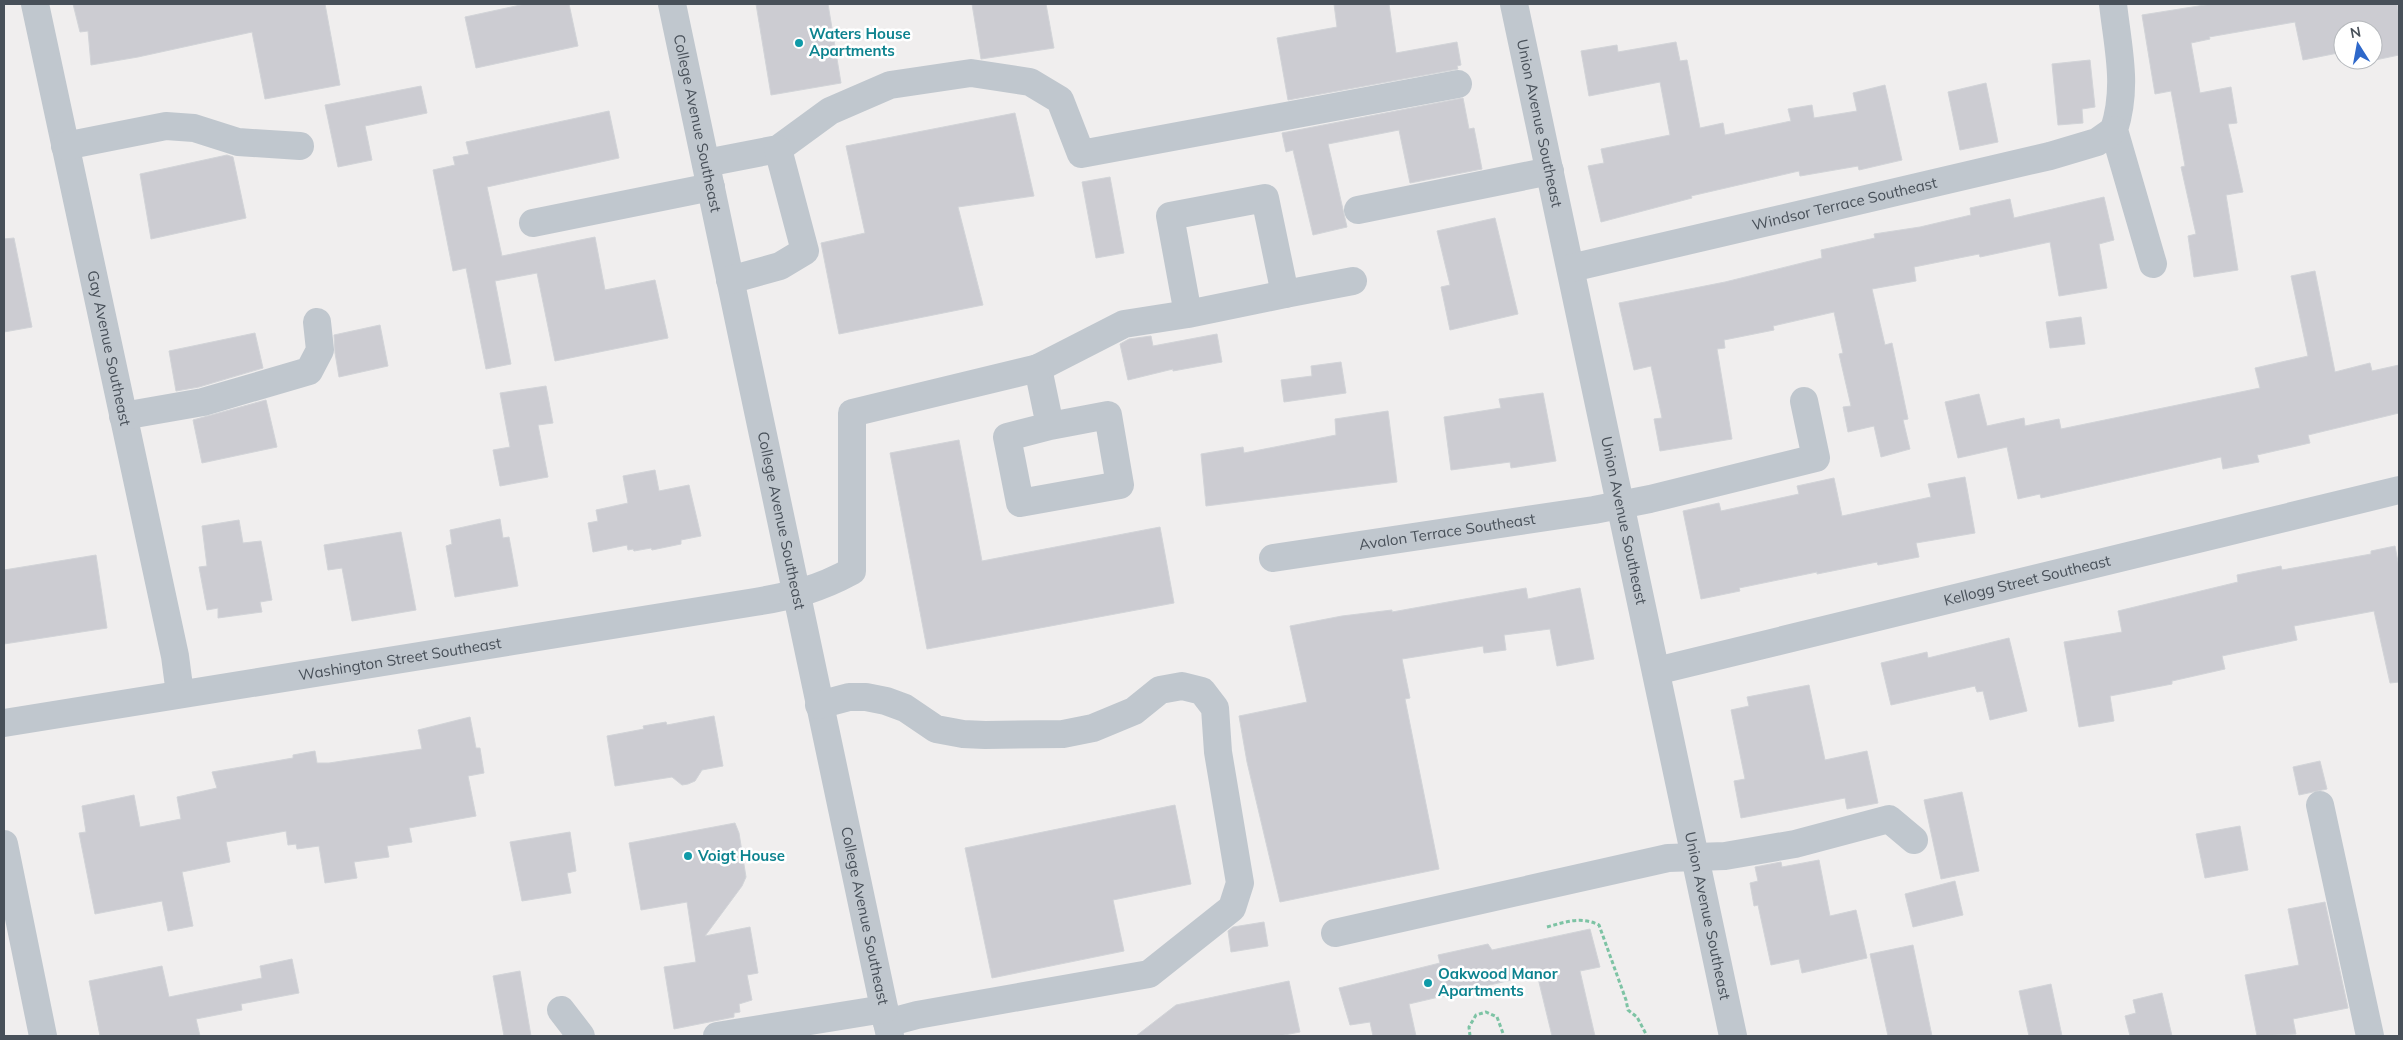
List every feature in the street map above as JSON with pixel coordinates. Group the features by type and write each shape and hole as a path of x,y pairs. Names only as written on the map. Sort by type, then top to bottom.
{"street":[{"name":"Gay Avenue Southeast","path":"35,4 174,656 180,694"},
{"name":"College Avenue Southeast","path":"672,4 887,1023"},
{"name":"Union Avenue Southeast","path":"1514,4 1733,1036"},
{"path":"2113,4 2123,84 2121,108 2114,130 2153,264"},
{"path":"533,223 708,175 778,148 830,111 890,85 971,73 1030,82 1060,100 1081,154 1458,84"},
{"path":"65,146 166,126 194,128 238,142 300,146"},
{"name":"Windsor Terrace Southeast","path":"1571,268 2050,156 2097,142 2114,130"},
{"path":"730,280 780,266 805,251 778,148"},
{"path":"1358,210 1550,171"},
{"path":"1188,314 1170,216 1265,198 1285,294"},
{"path":"1050,426 1038,368 1124,324 1188,314 1353,281"},
{"path":"123,416 203,402 309,371 320,350 316,322"},
{"name":"Washington Street Southeast","path":"4,723 796,595 826,585 852,571 852,413 1038,368"},
{"name":"Avalon Terrace Southeast","path":"1273,558 1621,505 1816,458 1804,400"},
{"name":"Kellogg Street Southeast","path":"1656,671 2399,490"},
{"path":"716,1036 887,1023 1149,974 1232,908 1240,884 1218,752 1215,708 1202,691 1182,686 1160,690 1134,711 1093,728 1063,734 985,735 963,734 936,729 905,708 886,701 866,697 849,697 819,705"},
{"path":"2320,805 2370,1036"},
{"path":"1335,933 1668,858 1725,856 1795,844 1889,819 1914,840"},
{"path":"4,844 43,1036"},
{"path":"561,1010 581,1036"}],"path":[{"path":"1547,927 1575,920 1589,920 1599,925 1628,1010 1637,1017 1647,1036"},
{"path":"1470,1036 1469,1027 1476,1015 1486,1012 1497,1017 1504,1036"}],"building":[{"path":"73,4 325,4 340,85 265,99 252,32 138,57 91,65 88,31 80,32"},
{"path":"525,4 569,4 578,46 476,68 465,17"},
{"name":"Waters House Apartments","path":"756,4 828,4 841,83 771,95"},
{"path":"972,4 1046,4 1054,48 981,59"},
{"path":"1334,4 1389,4 1396,53 1457,42 1461,65 1457,66 1458,69 1288,100 1277,38 1337,27"},
{"path":"2211,4 2397,4 2399,16 2399,55 2383,58 2383,20 2333,20 2333,54 2303,60 2295,22 2209,37 2210,39 2191,43 2200,93 2231,87 2237,123 2228,124 2243,192 2226,195 2238,270 2194,277 2188,236 2196,234 2181,167 2185,166 2171,91 2155,94 2142,15"},
{"path":"1676,42 1680,61 1687,60 1700,128 1723,123 1725,135 1791,121 1788,109 1812,105 1814,118 1857,111 1853,93 1885,85 1902,160 1859,170 1858,166 1800,176 1799,171 1691,196 1692,198 1601,222 1588,166 1604,163 1601,149 1670,135 1660,82 1589,96 1581,51 1617,45 1618,52"},
{"path":"2090,60 2095,107 2082,109 2083,123 2058,125 2052,64"},
{"path":"1986,83 1998,142 1960,150 1948,92"},
{"path":"421,86 427,113 365,126 372,160 338,167 325,105"},
{"path":"1463,98 1469,129 1474,128 1482,169 1410,183 1399,130 1328,144 1347,227 1313,235 1293,150 1286,152 1282,133"},
{"path":"609,111 619,158 487,187 502,256 595,237 605,290 655,280 668,338 555,361 537,273 495,281 511,364 486,369 466,268 453,271 433,170 455,165 453,157 469,154 466,142"},
{"path":"1015,113 1034,196 958,207 983,305 839,334 821,243 865,233 846,146"},
{"path":"227,155 233,157 246,218 151,239 140,174"},
{"path":"1110,177 1124,253 1096,258 1082,182"},
{"path":"2104,197 2114,240 2099,244 2107,288 2059,296 2050,242 1980,257 1979,254 1914,267 1916,281 1872,289 1885,345 1892,343 1908,419 1903,420 1910,449 1881,457 1874,426 1848,432 1843,407 1851,406 1839,354 1843,353 1834,312 1773,326 1774,330 1724,340 1725,348 1717,349 1732,439 1660,451 1654,419 1662,418 1651,366 1634,370 1619,303 1725,282 1822,258 1821,250 1875,238 1874,234 1920,227 1971,215 1970,208 2010,199 2014,218"},
{"path":"1495,218 1518,314 1450,330 1441,287 1450,285 1437,231"},
{"path":"14,238 32,327 4,332 4,239"},
{"path":"2315,271 2335,372 2370,363 2372,371 2399,365 2399,413 2308,435 2310,443 2257,455 2259,462 2223,469 2221,457 2041,498 2040,494 2018,499 2007,447 1958,458 1945,402 1979,394 1987,426 2024,418 2025,426 2059,419 2061,429 2260,388 2255,368 2308,356 2291,276"},
{"path":"2081,317 2085,344 2050,348 2046,322"},
{"path":"380,325 388,366 339,377 334,335"},
{"path":"255,333 263,368 199,387 176,391 169,351"},
{"path":"1217,334 1222,362 1173,371 1173,369 1128,380 1120,344 1129,339 1151,336 1153,346"},
{"path":"1341,362 1346,393 1284,402 1281,380 1312,376 1311,366"},
{"path":"546,386 553,423 538,425 548,477 500,486 493,450 510,447 500,393"},
{"path":"1543,393 1556,461 1511,468 1510,462 1451,470 1444,417 1501,408 1499,399"},
{"path":"266,400 277,447 202,463 193,420"},
{"path":"1388,411 1397,482 1206,506 1201,454 1243,447 1244,453 1336,435 1335,419"},
{"path":"959,440 982,561 1160,527 1174,603 927,649 890,453"},
{"path":"655,470 659,491 689,485 701,536 681,540 681,544 652,550 651,548 634,551 633,549 628,550 627,545 593,552 588,523 598,521 596,510 628,503 623,476"},
{"path":"1965,477 1975,533 1916,543 1919,557 1878,565 1877,562 1817,574 1817,572 1739,588 1740,591 1701,599 1683,511 1719,503 1721,511 1799,494 1797,486 1834,478 1842,516 1931,497 1928,484"},
{"path":"500,519 503,538 509,537 518,586 455,597 446,546 452,544 450,530"},
{"path":"239,520 243,543 261,541 272,600 260,602 262,612 218,618 218,608 207,610 199,567 207,566 202,526"},
{"path":"401,532 416,610 352,621 342,568 328,570 324,545"},
{"path":"2395,546 2399,567 2399,682 2390,683 2374,611 2294,626 2297,640 2222,656 2225,669 2172,681 2172,684 2110,696 2114,721 2079,727 2064,642 2122,632 2118,611 2238,582 2237,575 2281,566 2282,570 2371,554 2371,551"},
{"path":"96,555 107,628 4,644 4,570"},
{"path":"1526,588 1528,599 1580,588 1594,659 1557,666 1550,629 1504,635 1506,650 1484,653 1483,646 1402,659 1410,698 1405,699 1439,869 1280,902 1247,762 1239,716 1307,702 1290,626 1342,616 1392,610 1392,612"},
{"path":"2009,638 2027,711 1990,720 1983,691 1977,692 1975,686 1891,705 1881,663 1927,652 1928,658"},
{"path":"1809,685 1825,760 1867,751 1878,803 1847,809 1845,798 1741,818 1734,781 1745,779 1731,710 1749,706 1747,697"},
{"path":"714,716 723,766 702,770 695,781 688,784 682,785 672,777 615,786 607,736 644,729 643,726 666,722 667,725"},
{"path":"470,717 476,748 480,748 484,773 468,776 476,816 409,828 412,842 387,846 389,857 354,862 357,878 325,883 319,846 297,849 296,844 288,845 286,831 226,842 230,862 182,872 193,926 168,931 162,901 95,914 79,833 86,832 82,806 134,795 140,827 181,819 177,797 217,788 212,772 293,758 293,755 315,751 317,763 329,763 422,749 418,730"},
{"path":"2320,761 2327,789 2299,795 2293,767"},
{"path":"1962,792 1979,871 1941,879 1924,800"},
{"path":"1175,805 1191,884 1113,900 1124,951 992,978 965,848"},
{"path":"735,823 739,833 746,877 742,886 705,936 750,927 758,973 747,975 752,1000 739,1004 740,1012 734,1013 734,1017 674,1029 664,967 696,962 687,902 641,910 629,843"},
{"path":"2240,826 2248,870 2205,878 2196,834"},
{"path":"570,832 576,871 567,873 571,893 522,901 510,842"},
{"path":"1819,860 1830,916 1856,910 1867,958 1802,973 1799,959 1771,965 1758,905 1754,906 1750,883 1758,881 1755,867 1781,862 1782,867"},
{"path":"1955,881 1963,915 1913,927 1905,894"},
{"path":"2325,902 2348,1008 2293,1019 2296,1034 2257,1036 2245,975 2299,965 2288,909"},
{"path":"1264,922 1268,946 1231,952 1228,931 1233,927"},
{"name":"Oakwood Manor Apartments","path":"1590,929 1600,967 1580,971 1595,1036 1552,1036 1537,974 1409,1004 1416,1036 1373,1036 1370,1022 1350,1025 1339,988 1440,963 1438,955 1488,944 1492,950"},
{"path":"1913,945 1932,1036 1888,1036 1870,954"},
{"path":"292,959 299,993 241,1004 242,1010 196,1019 200,1036 100,1036 89,981 162,966 169,997 262,978 260,966"},
{"path":"520,971 531,1036 504,1036 493,976"},
{"path":"1289,981 1300,1032 1279,1036 1136,1036 1176,1005"},
{"path":"2051,984 2062,1036 2029,1036 2019,991"},
{"path":"2162,993 2172,1036 2130,1036 2125,1016 2136,1013 2133,1000"}],"place":[{"name":"Waters House Apartments","path":"799,43"},
{"name":"Voigt House","path":"688,856"},
{"name":"Oakwood Manor Apartments","path":"1428,983"}]}
